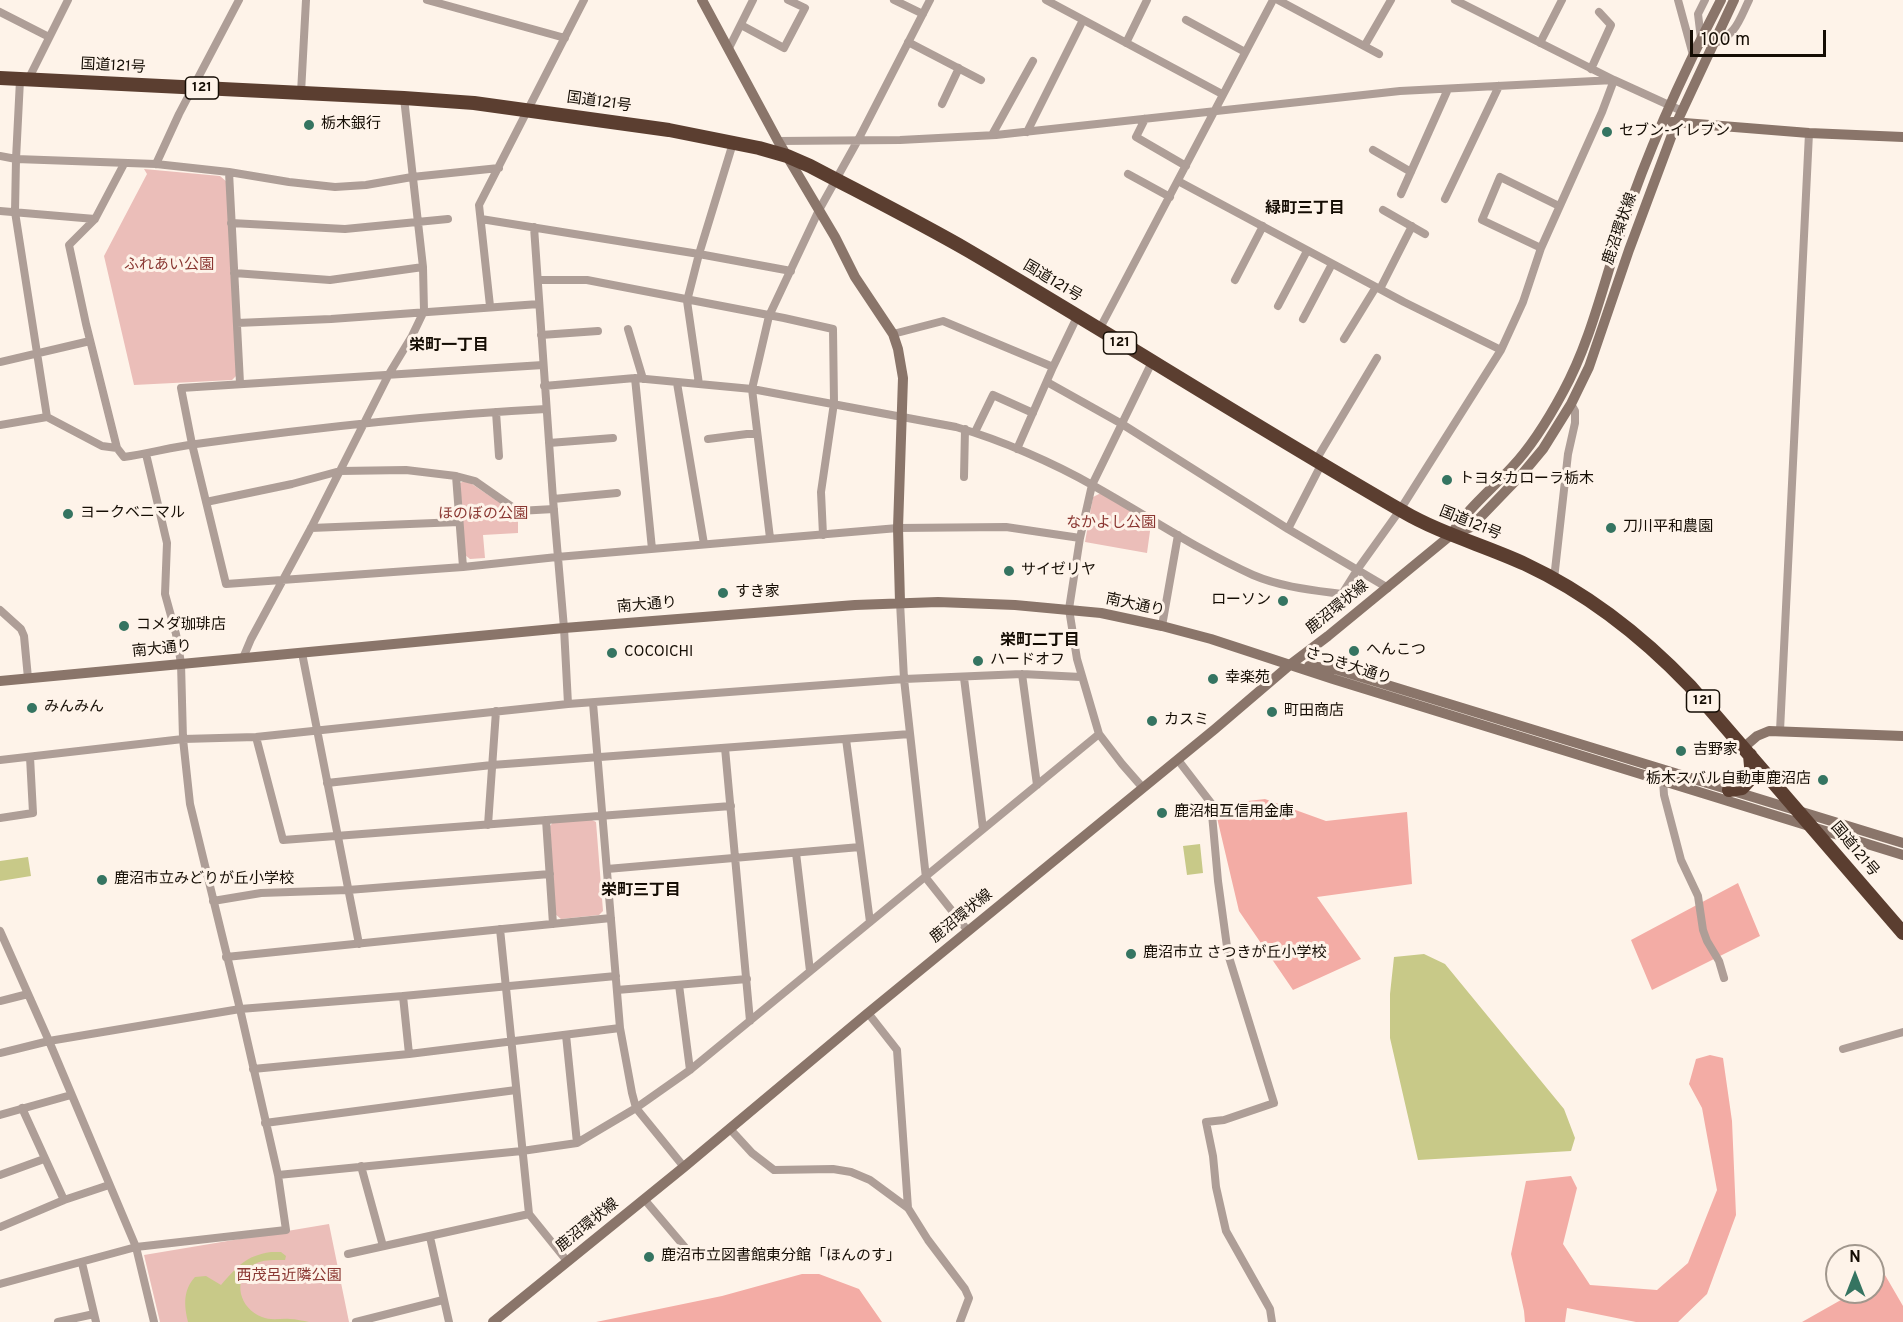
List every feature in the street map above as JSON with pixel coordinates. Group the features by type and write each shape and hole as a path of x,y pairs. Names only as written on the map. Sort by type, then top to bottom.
{"highway":[{"name":"国道121号","path":"0,78 474,103 669,130 733,142 787,156 968,250 1421,522 1497,552 1554,579 1638,636 1664,658 1747,751 1903,933"},
{"path":"1729,790 1742,788 1752,777 1747,751"}],"street":[{"path":"47,417 15,212 16,159 24,80 68,0"},
{"path":"156,164 179,114 239,0"},
{"path":"301,93 306,0"},
{"path":"427,0 565,38"},
{"path":"490,306 479,205 585,0"},
{"path":"702,0 855,277 893,334 903,369 897,528 904,680 926,878 968,931"},
{"path":"729,48 753,0"},
{"path":"741,25 784,48 805,8 788,0"},
{"path":"894,0 923,14"},
{"path":"770,538 752,389 769,316 819,210 930,0"},
{"path":"1046,0 1222,94"},
{"path":"1063,9 1068,0"},
{"path":"1126,43 1147,0"},
{"path":"1099,330 1273,0"},
{"path":"1278,0 1379,54"},
{"path":"1365,45 1391,0"},
{"path":"1540,43 1562,0"},
{"path":"1678,0 1693,55"},
{"path":"1701,40 1698,14 1705,0"},
{"path":"1712,45 1727,38 1734,31 1749,0"},
{"path":"1459,1 1591,69 1682,111"},
{"name":"鹿沼環状線","path":"1451,535 1461,518 1514,466 1549,417 1564,391 1583,346 1624,224 1669,105 1701,40 1729,2"},
{"name":"鹿沼環状線","path":"493,1322 1178,760 1291,664 1451,535 1471,527 1523,473 1543,449 1571,404 1588,367 1676,124 1729,2"},
{"path":"0,12 49,37"},
{"path":"1591,69 1611,25 1599,12"},
{"path":"1027,132 1083,20"},
{"path":"1186,20 1245,52"},
{"path":"908,42 981,80"},
{"path":"992,135 1033,61"},
{"path":"942,104 959,68"},
{"path":"778,141 992,135 1400,92 1614,80"},
{"path":"544,386 639,379 752,389 965,429 1017,449 1092,485 1254,576 1293,587 1342,594 1400,510 1501,350 1522,302 1541,248 1614,80"},
{"path":"1445,200 1499,86"},
{"path":"1401,194 1448,89"},
{"path":"243,658 389,374 424,311 423,267 404,98"},
{"path":"1144,119 1136,137 1186,166"},
{"path":"1664,119 1676,124 1903,137"},
{"path":"1780,731 1809,133"},
{"path":"699,384 687,301 733,142"},
{"path":"1372,150 1411,172"},
{"path":"0,156 16,159 156,164 335,187 499,168"},
{"path":"124,164 95,219 69,245 72,267 117,448 124,457 192,444 364,422 546,409"},
{"path":"229,172 240,383"},
{"path":"1128,174 1170,197"},
{"path":"1541,248 1482,219 1500,177 1559,206"},
{"path":"1178,181 1332,264 1501,350"},
{"path":"1383,210 1425,234"},
{"path":"0,211 95,219"},
{"path":"231,223 345,229 448,219"},
{"path":"481,219 791,271"},
{"path":"1235,280 1263,226"},
{"path":"1344,339 1378,288 1412,226"},
{"path":"534,227 568,704"},
{"path":"1278,306 1307,250"},
{"path":"1304,319 1332,264"},
{"path":"234,273 330,280 423,267"},
{"path":"538,280 587,280 833,329 834,403 821,492 823,535"},
{"path":"237,323 331,319 539,304"},
{"path":"1017,449 1077,317"},
{"path":"893,334 943,321 1053,367"},
{"path":"628,329 639,379 652,549"},
{"path":"541,335 598,331"},
{"path":"0,362 90,341"},
{"path":"1288,529 1319,461 1377,358"},
{"path":"1143,788 1099,734 1081,677 1069,609 1080,538 1092,485 1152,362"},
{"path":"543,365 181,387 192,444 226,584 463,567 897,528 1006,527 1080,538"},
{"path":"1047,382 1122,424 1288,529 1388,588"},
{"path":"678,383 704,544"},
{"path":"975,432 993,396 1033,413"},
{"path":"1554,579 1568,454 1575,423 1575,411 1571,404"},
{"path":"496,412 499,456"},
{"path":"0,425 47,417 102,446 117,448"},
{"path":"964,477 965,429"},
{"path":"708,439 757,434"},
{"path":"549,443 613,438"},
{"path":"0,1284 136,1248 286,1230 278,1175 190,804 183,739 181,663 165,594 167,543 146,454"},
{"path":"206,502 292,484 340,471 406,470 456,476 475,481 518,511 554,509"},
{"path":"456,476 463,567"},
{"path":"552,499 617,493"},
{"path":"311,528 459,522"},
{"path":"1161,626 1178,535"},
{"name":"南大通り","path":"0,681 564,628 900,602 981,603 1101,613 1211,639 1291,664"},
{"path":"0,610 21,629 24,636 28,678"},
{"path":"302,652 359,944"},
{"name":"さつき大通り","path":"1291,664 1333,679 1903,855"},
{"name":"さつき大通り","path":"1291,664 1335,669 1903,843"},
{"path":"0,760 183,739 256,737 568,704 904,680 1022,674 1081,677"},
{"path":"1022,674 1037,785"},
{"path":"964,678 983,829"},
{"path":"593,703 620,1028 636,1108 684,1167"},
{"path":"488,825 495,711"},
{"path":"1747,751 1757,736 1768,731 1903,736"},
{"path":"327,783 492,765 910,734"},
{"path":"278,1175 522,1151 577,1143 636,1108 690,1070 1099,734"},
{"path":"256,737 283,840 731,806"},
{"path":"846,739 870,922"},
{"path":"725,748 750,1021"},
{"path":"0,818 33,813 30,757"},
{"path":"1178,760 1210,803 1228,954 1274,1103 1224,1120 1206,1122 1216,1187 1226,1231 1270,1309 1272,1322"},
{"path":"1663,781 1664,795 1681,860 1698,896 1703,930 1707,942 1719,961 1724,978"},
{"path":"546,820 553,924"},
{"path":"607,869 860,848"},
{"path":"796,853 810,971"},
{"path":"213,900 261,893 348,890 550,874"},
{"path":"226,957 610,918"},
{"path":"500,929 529,1214 567,1261"},
{"path":"0,931 2,942 49,1041 136,1248 154,1322"},
{"path":"0,1053 49,1041 240,1009 616,976"},
{"path":"617,990 747,979"},
{"path":"679,985 690,1070"},
{"path":"0,1001 28,994"},
{"path":"403,996 409,1054"},
{"path":"868,1013 897,1050 908,1208"},
{"path":"253,1069 409,1054 620,1028"},
{"path":"1843,1049 1903,1032"},
{"path":"566,1035 577,1143"},
{"path":"265,1123 516,1090"},
{"path":"0,1115 71,1095"},
{"path":"22,1108 64,1200"},
{"path":"730,1129 752,1154 774,1170 824,1169 851,1172 870,1180 908,1208 928,1240 965,1289 969,1298 960,1322"},
{"path":"0,1175 44,1159"},
{"path":"361,1166 383,1246"},
{"path":"0,1227 64,1200 110,1185"},
{"path":"644,1199 689,1252"},
{"path":"348,1254 529,1214"},
{"path":"430,1237 449,1322"},
{"path":"58,1322 95,1318 82,1263"},
{"path":"356,1322 443,1300"}],"green space":[{"name":"ふれあい公園","path":"144,169 220,176 227,182 237,375 232,380 134,385 104,256 147,174"},
{"name":"ほのぼの公園","path":"466,480 518,515 518,533 483,535 485,558 470,559 465,555 460,483"},
{"name":"なかよし公園","path":"1101,493 1151,524 1147,553 1085,542 1093,497"},
{"path":"590,819 596,822 603,911 599,915 561,919 555,914 550,826 554,821"},
{"name":"西茂呂近隣公園","path":"329,1224 349,1322 160,1322 144,1255"}],"shaded area":[{"path":"1265,799 1326,821 1407,812 1412,884 1317,897 1361,959 1293,990 1239,911 1214,805"},
{"path":"1200,844 1203,873 1187,875 1183,846"},
{"path":"28,857 31,876 0,881 0,861"},
{"path":"1738,883 1760,936 1652,990 1631,940"},
{"path":"1424,954 1445,964 1564,1109 1575,1138 1571,1151 1418,1160 1390,1038 1390,994 1394,957"},
{"path":"1710,1055 1723,1058 1732,1121 1736,1215 1707,1294 1678,1322 1636,1322 1567,1308 1565,1322 1525,1322 1511,1254 1526,1181 1571,1176 1577,1188 1563,1244 1590,1285 1657,1290 1688,1263 1717,1190 1702,1108 1689,1084 1696,1059"},
{"path":"271,1252 281,1252 286,1256 285,1260 268,1260 253,1265 246,1271 240,1286 244,1301 254,1313 265,1318 309,1322 188,1322 186,1298 188,1287 195,1277 206,1276 221,1285 248,1259"},
{"path":"802,1274 819,1274 859,1289 882,1322 596,1322 722,1296"},
{"path":"1885,1275 1903,1306 1903,1322 1802,1322 1834,1304 1885,1304"}],"place":[{"name":"栃木銀行","path":"309,125"},
{"name":"セブン-イレブン","path":"1607,132"},
{"name":"トヨタカローラ栃木","path":"1447,480"},
{"name":"ヨークベニマル","path":"68,514"},
{"name":"刀川平和農園","path":"1611,528"},
{"name":"サイゼリヤ","path":"1009,571"},
{"name":"すき家","path":"723,593"},
{"name":"ローソン","path":"1283,601"},
{"name":"コメダ珈琲店","path":"124,626"},
{"name":"へんこつ","path":"1354,651"},
{"name":"COCOICHI","path":"612,653"},
{"name":"ハードオフ","path":"978,661"},
{"name":"幸楽苑","path":"1213,679"},
{"name":"みんみん","path":"32,708"},
{"name":"町田商店","path":"1272,712"},
{"name":"カスミ","path":"1152,721"},
{"name":"吉野家","path":"1681,751"},
{"name":"栃木スバル自動車鹿沼店","path":"1823,780"},
{"name":"鹿沼相互信用金庫","path":"1162,813"},
{"name":"鹿沼市立みどりが丘小学校","path":"102,880"},
{"name":"鹿沼市立 さつきが丘小学校","path":"1131,954"},
{"name":"鹿沼市立図書館東分館「ほんのす」","path":"649,1257"}],"district":[{"name":"緑町三丁目","path":"1305,210"},
{"name":"栄町一丁目","path":"449,347"},
{"name":"栄町二丁目","path":"1040,642"},
{"name":"栄町三丁目","path":"641,892"}]}
